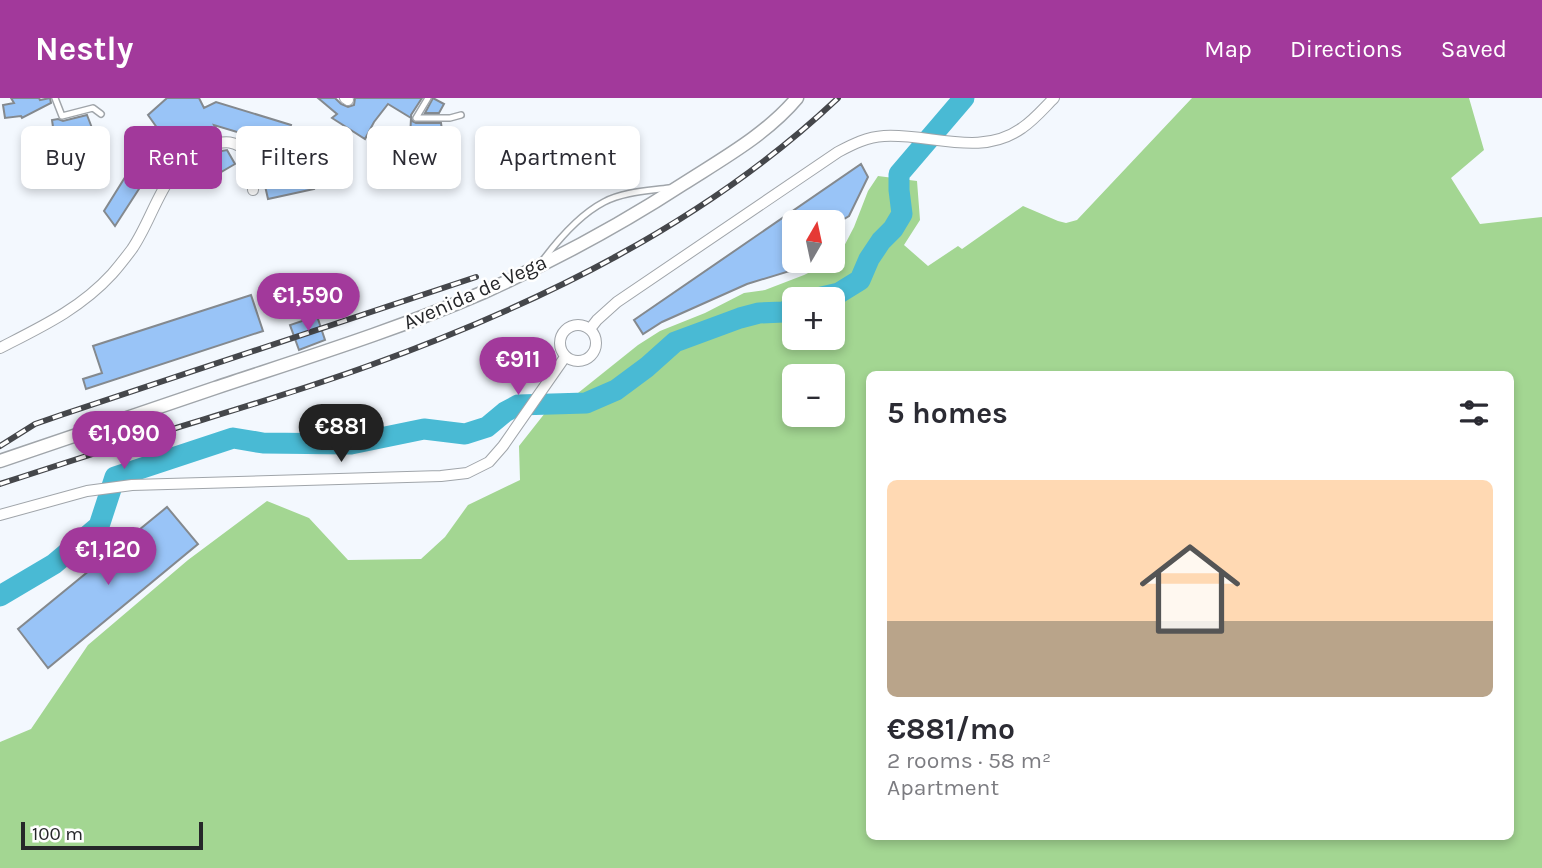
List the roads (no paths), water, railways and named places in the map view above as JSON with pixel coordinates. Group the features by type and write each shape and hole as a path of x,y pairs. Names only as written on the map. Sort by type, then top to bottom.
{"street":[{"name":"Avenida de Vega","path":"0,461 395,327 485,291 606,230 679,187 765,128 797,98"},
{"path":"590,329 617,302 855,143 895,136 984,143 1001,139 1022,129 1054,98"},
{"path":"0,348 80,303 112,274 133,248 159,195 177,167 198,150 220,142 238,144 251,153 254,164 253,190"},
{"path":"574,325 590,329 596,341 589,358 577,362 565,357 559,347 564,331 574,325"},
{"path":"0,515 87,491 132,485 428,477 467,473 489,462 503,446 565,357"}],"lane":[{"path":"55,98 62,116 93,108 101,114"},
{"path":"428,98 415,118 450,118 461,115"},
{"path":"538,265 579,220 604,202 634,192 679,187"}],"waterway":[{"path":"845,289 860,280 869,259 902,214 899,174 964,98"},
{"path":"0,596 54,564 99,526 115,477 233,438 263,443 351,444 424,429 465,434 487,427 518,405 586,403 616,390 675,342 740,318 759,313 782,312"}],"railway":[{"path":"0,484 368,366 494,316 617,256 676,222 787,143 838,98"},
{"path":"0,446 35,424 476,277"}]}
